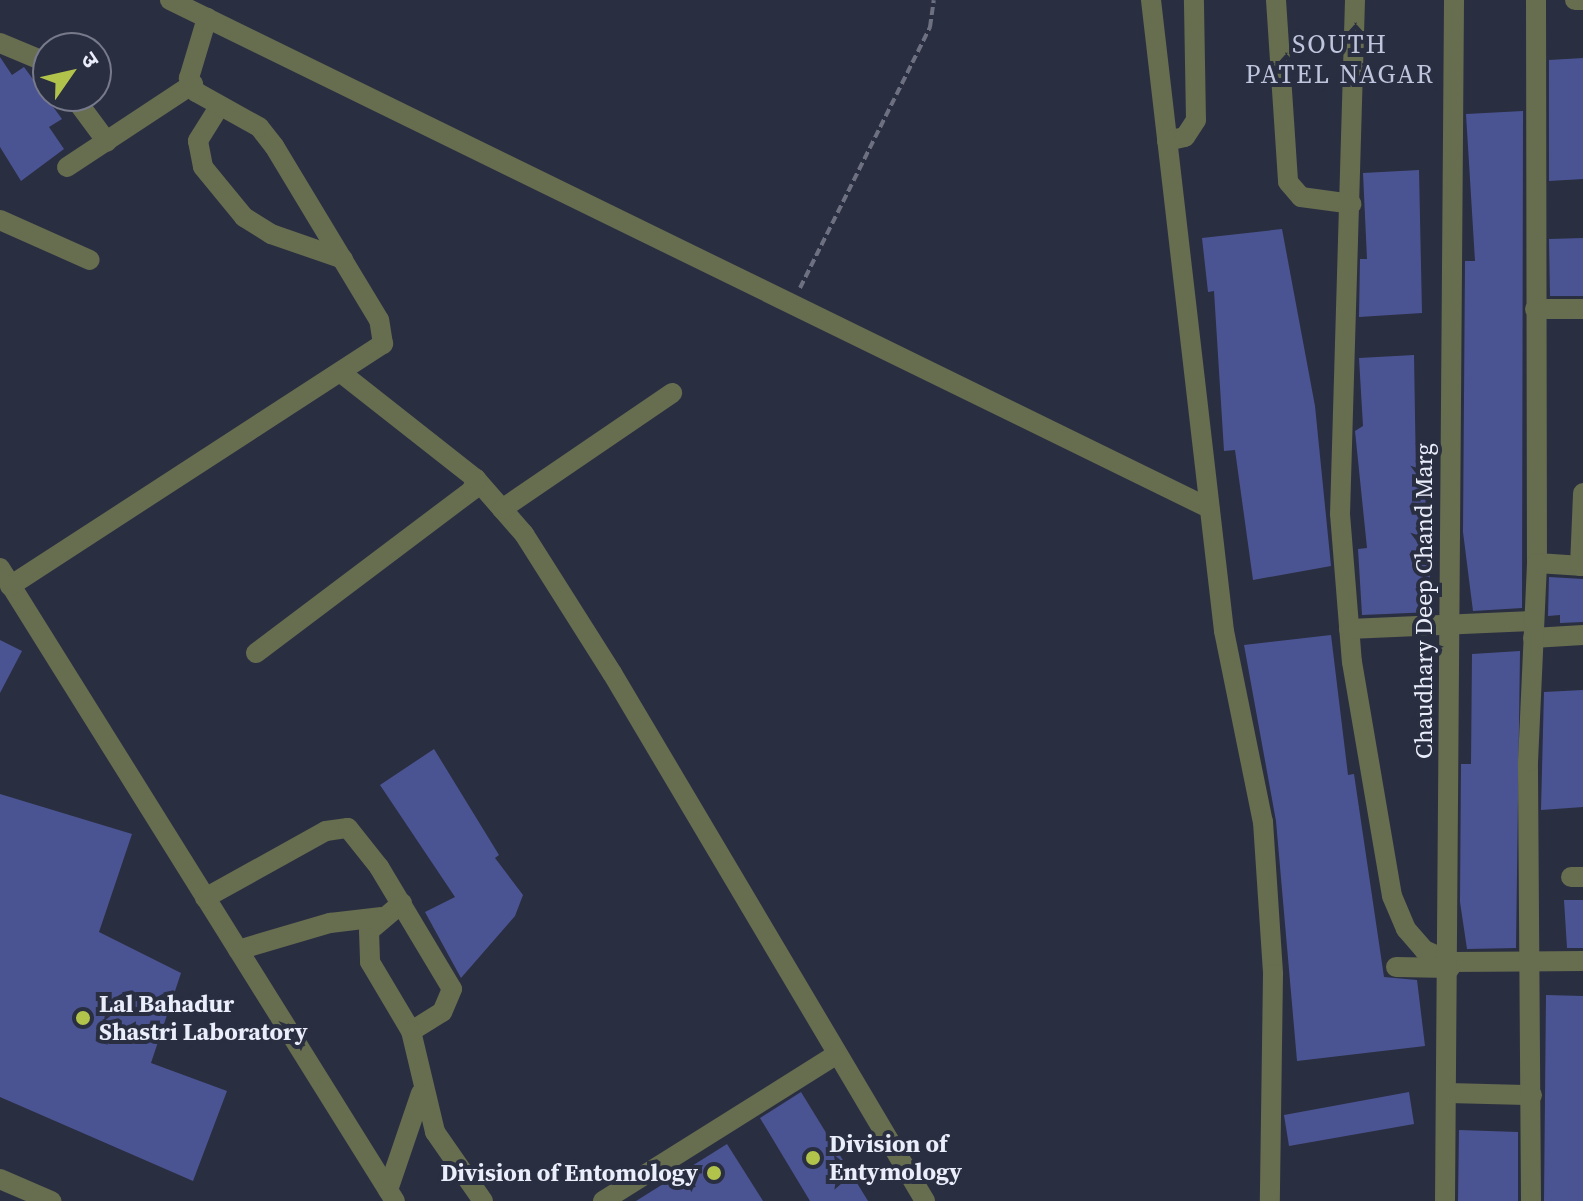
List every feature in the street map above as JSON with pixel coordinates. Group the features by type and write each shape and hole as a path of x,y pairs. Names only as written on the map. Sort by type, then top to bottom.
{"street":[{"path":"170,0 1209,508"},
{"path":"1151,0 1224,631 1263,822 1273,974 1270,1201"},
{"path":"1167,141 1185,137 1196,120 1194,0"},
{"path":"1276,0 1288,182 1301,197 1352,204"},
{"path":"1355,0 1352,204 1339,409 1349,629 1372,800 1392,896 1406,929 1424,950 1450,965"},
{"name":"Chaudhary Deep Chand Marg","path":"1445,1201 1450,965 1449,625 1454,0"},
{"path":"1531,1201 1533,963 1528,762 1537,563 1536,0"},
{"path":"1575,0 1583,0"},
{"path":"207,18 190,59 193,84 219,107 259,127 343,259 384,333 376,353 344,375 5,577 391,1196"},
{"path":"0,43 32,56"},
{"path":"67,167 193,84"},
{"path":"219,107 198,141 203,167 244,217 271,234 343,259"},
{"path":"85,112 107,142"},
{"path":"0,220 90,260"},
{"path":"1535,309 1583,309"},
{"path":"344,375 476,479 502,509 612,673 925,1201"},
{"path":"502,509 672,393"},
{"path":"256,653 472,490 476,479"},
{"path":"1537,563 1581,566 1583,493"},
{"path":"1349,629 1449,625 1583,635"},
{"path":"205,898 337,826 359,835 452,989 442,1012 411,1031"},
{"path":"238,950 330,923 380,917 402,903"},
{"path":"380,917 366,945 370,962 411,1031 435,1132 483,1201"},
{"path":"1396,967 1583,961"},
{"path":"603,1201 837,1054"},
{"path":"391,1196 423,1086"},
{"path":"1448,1093 1532,1095"},
{"path":"0,1179 51,1201"}],"path":[{"path":"792,305 930,27 934,0"}],"building":[{"path":"0,57 12,75 24,67 32,78 32,112 57,112 62,119 49,127 64,149 21,181 0,147"},
{"path":"1583,58 1583,179 1549,181 1549,60"},
{"path":"1523,111 1522,608 1473,611 1463,532 1465,261 1475,261 1466,114"},
{"path":"1419,170 1422,313 1359,317 1360,259 1367,259 1363,173"},
{"path":"1282,229 1315,406 1331,566 1253,580 1235,450 1224,451 1214,291 1208,292 1202,238"},
{"path":"1583,238 1583,296 1550,296 1549,239"},
{"path":"1414,355 1416,476 1424,476 1432,612 1362,615 1358,549 1367,548 1355,431 1363,426 1359,358"},
{"path":"1549,577 1583,579 1583,622 1560,623 1560,615 1548,616"},
{"path":"1331,635 1348,775 1354,774 1384,977 1417,980 1425,1046 1297,1061 1276,821 1244,645"},
{"path":"0,640 22,651 0,693"},
{"path":"1520,651 1516,948 1467,949 1460,902 1461,764 1471,764 1472,654"},
{"path":"1583,690 1583,807 1541,810 1544,692"},
{"path":"434,749 499,855 495,858 523,895 515,916 461,978 425,912 455,897 380,785"},
{"name":"Lal Bahadur Shastri Laboratory","path":"0,794 132,834 99,932 181,973 151,1063 227,1091 193,1181 0,1097"},
{"path":"1564,900 1583,900 1583,948 1567,948"},
{"path":"1546,995 1583,996 1583,1201 1544,1201"},
{"name":"Division of Entymology","path":"801,1092 868,1201 810,1201 760,1118"},
{"path":"1409,1092 1414,1124 1289,1146 1284,1115"},
{"path":"1459,1130 1518,1132 1518,1201 1458,1201"},
{"name":"Division of Entomology","path":"727,1144 763,1201 636,1201"}],"place":[{"name":"Lal Bahadur Shastri Laboratory","path":"83,1018"},
{"name":"Division of Entymology","path":"813,1158"},
{"name":"Division of Entomology","path":"714,1173"}],"district":[{"name":"SOUTH PATEL NAGAR","path":"1340,60"}]}
